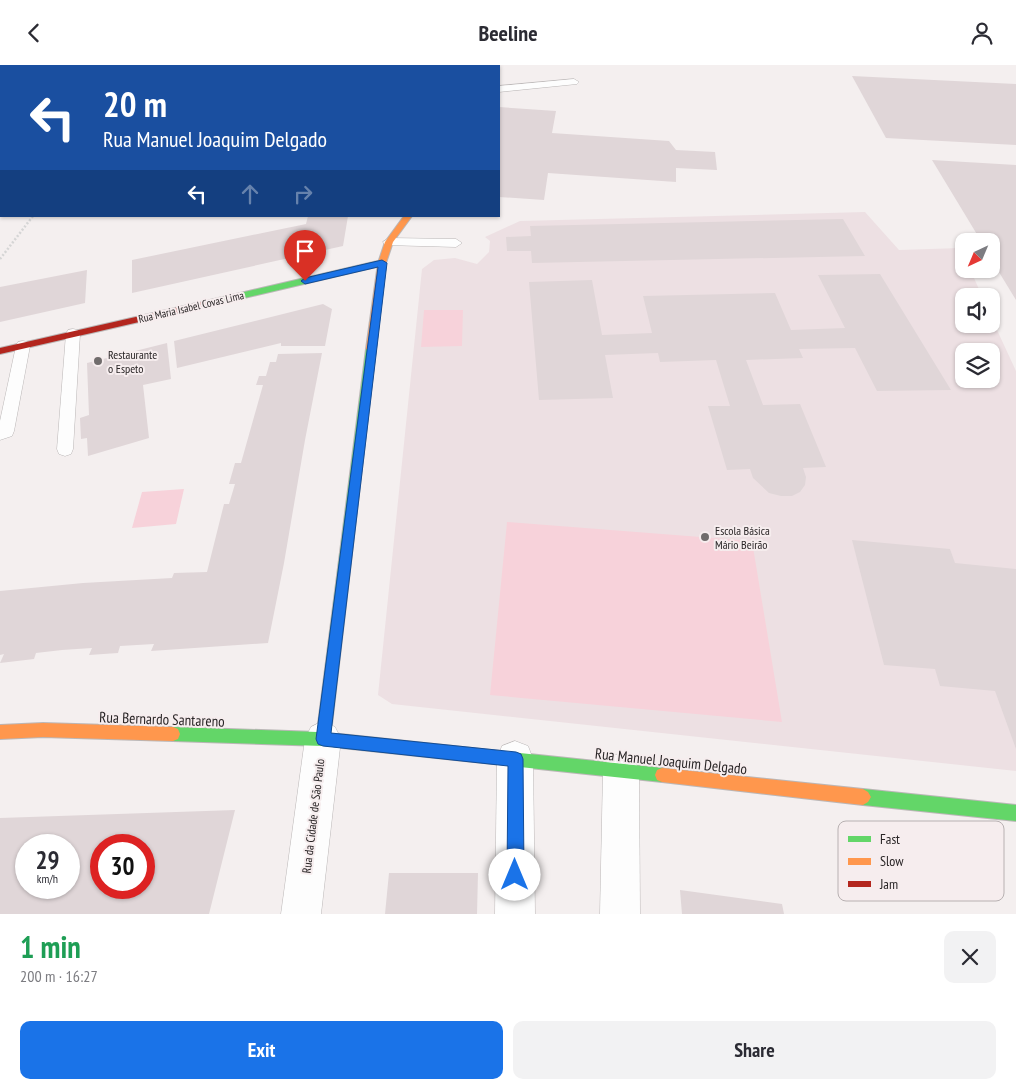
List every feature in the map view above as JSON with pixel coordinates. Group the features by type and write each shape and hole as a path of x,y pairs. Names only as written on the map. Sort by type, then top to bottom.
{"street":[{"name":"Rua da Cidade de São Paulo","path":"301,914 382,263 389,242 407,217"},
{"path":"385,227 389,242"},
{"name":"Rua Maria Isabel Covas Lima","path":"0,351 382,263"},
{"name":"Rua Bernardo Santareno","path":"0,732 43,730 323,739"},
{"name":"Rua Manuel Joaquim Delgado","path":"323,739 1016,813"},
{"path":"515,914 516,759"},
{"path":"620,914 621,771"}],"lane":[{"path":"500,89 574,82"},
{"path":"389,242 456,243"},
{"path":"65,449 73,334"},
{"path":"0,433 6,431 23,346"}],"path":[{"path":"0,259 32,217"}],"shaded area":[{"name":"Escola Básica Mário Beirão","path":"865,212 899,250 955,248 955,278 974,278 978,288 955,288 955,333 998,333 1016,371 1016,771 392,704 378,695 422,269 434,260 455,258 477,264 489,252 490,241 485,237 520,221"},
{"path":"424,310 463,310 462,346 421,347"},
{"path":"184,489 176,524 132,528 142,492"},
{"path":"507,522 752,541 782,722 490,695"}],"building":[{"path":"852,76 1016,84 1016,145 886,138"},
{"path":"500,107 556,111 552,133 669,141 676,150 715,152 717,170 676,168 676,182 548,173 544,200 500,197"},
{"path":"932,160 1016,165 1016,300 1000,274 1000,233 976,233"},
{"path":"308,217 348,217 343,246 132,293 132,260 306,224"},
{"path":"843,219 865,256 532,263 531,251 507,251 506,237 531,236 530,226"},
{"path":"87,270 85,303 0,322 0,287"},
{"path":"880,274 951,390 877,391 855,348 799,349 803,358 746,360 763,405 800,404 826,467 803,468 806,477 805,485 800,492 792,496 769,493 753,478 750,469 727,470 708,406 730,406 716,360 660,362 658,353 605,355 613,398 539,400 529,282 592,280 602,335 652,333 643,296 775,293 791,330 845,328 818,275"},
{"path":"323,304 332,309 325,346 281,346 281,343 177,368 174,341"},
{"path":"167,343 171,379 143,385 149,438 88,456 87,438 81,439 80,418 89,415 87,363"},
{"path":"322,353 268,643 151,651 154,644 120,646 118,653 89,655 92,648 62,650 36,653 34,659 0,663 4,654 0,655 0,591 83,583 172,578 174,573 207,572 224,504 229,504 235,484 229,484 235,463 241,463 263,385 256,385 259,376 266,376 270,362 276,362 278,354"},
{"path":"852,540 950,549 955,563 1016,569 1016,749 995,691 940,686 935,669 884,665"},
{"path":"235,810 209,914 0,914 0,818"},
{"path":"389,873 478,873 477,914 385,914"},
{"path":"680,890 782,904 784,914 682,914"}],"traffic: fast":[{"path":"210,303 382,263"},
{"path":"323,739 371,349"},
{"path":"173,734 323,739 662,775"},
{"path":"863,797 1016,813"}],"traffic: slow":[{"path":"371,349 382,263 389,242 407,217"},
{"path":"0,732 43,730 173,734"},
{"path":"662,775 863,797"}],"traffic: jam":[{"path":"0,351 210,303"}],"place":[{"name":"Restaurante o Espeto","path":"98,361"},
{"name":"Escola Básica Mário Beirão","path":"705,537"}],"route":[{"path":"305,281 382,263 323,739 516,759 515,875"}]}
